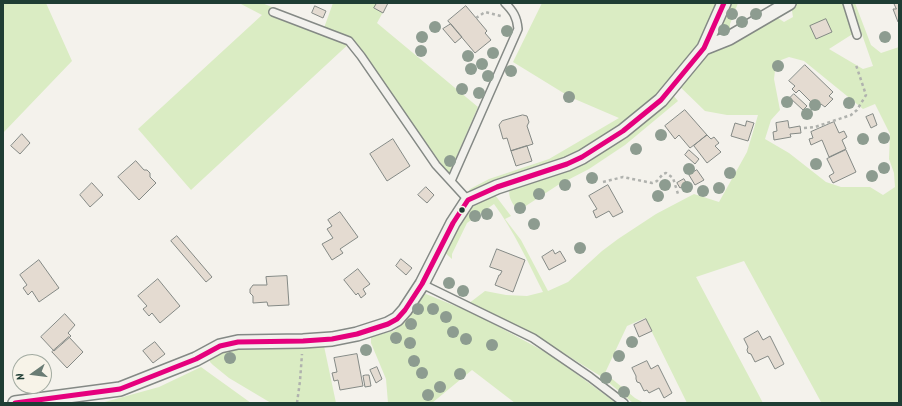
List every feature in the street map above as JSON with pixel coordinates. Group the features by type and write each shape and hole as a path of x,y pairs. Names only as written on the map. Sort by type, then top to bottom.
{"street":[{"path":"15,403 120,389 196,359 220,346 238,342 332,339 356,334 388,324 396,319 405,310 422,284 450,227 468,200 497,187 567,164 582,157 623,131 661,100 704,48 724,3"},
{"path":"704,48 728,38 789,3"}],"lane":[{"path":"451,182 518,29 515,16 504,3"},
{"path":"847,3 857,35"},
{"path":"273,12 348,41 361,56 436,165 468,200"},
{"path":"422,284 533,338 590,377 624,403"}],"path":[{"path":"476,18 485,12 503,15"},
{"path":"804,128 816,126 855,113 866,95 856,65"},
{"path":"604,182 623,177 652,183 657,181 663,174 666,173 673,178 678,194"},
{"path":"297,403 303,341"}],"green space":[{"path":"3,3 46,3 72,61 3,133"},
{"path":"262,3 324,28 333,3 388,3 377,23 478,107 449,174 394,100 353,40 191,190 138,129 262,15 241,4"},
{"path":"542,3 718,3 700,46 771,17 778,18 784,22 793,17 791,5 795,3 843,3 854,35 851,35 829,49 863,69 873,66 851,3 855,3 871,45 881,53 899,47 899,403 820,403 821,402 744,261 696,277 763,403 687,403 645,318 627,326 605,373 635,398 644,403 633,403 602,377 552,346 519,327 468,304 485,291 506,295 527,296 543,292 514,236 494,204 467,223 452,254 452,259 443,251 463,216 480,200 495,195 511,216 505,219 521,240 548,291 568,282 602,251 618,239 656,214 694,194 719,202 747,152 758,115 727,115 705,111 673,80 658,98 624,124 575,155 472,193 469,191 470,189 489,179 549,159 619,118 570,97 513,62","holes":["789,57 804,61 863,109 875,104 890,134 889,159 894,173 895,187 883,195 870,187 841,187 826,182 789,153 765,139 771,120 780,110 774,79 776,62"]},
{"path":"731,3 738,3 730,24 730,30 774,3 785,3 725,37 714,37"},
{"path":"673,95 678,101 625,145 589,169 558,185 518,211 512,203 509,194 510,188 590,162 597,154"},
{"path":"426,294 475,314 551,355 616,403 515,403 472,370 432,403 388,403 386,379 371,343 371,336 394,331 403,323 419,296"},
{"path":"264,346 324,346 336,403 271,403 229,378 210,362 210,358 219,353 232,349"},
{"path":"201,367 251,403 101,403 159,387"}],"building":[{"path":"377,3 388,3 383,13 374,8"},
{"path":"894,3 899,3 898,22 893,9 896,9"},
{"path":"315,6 326,11 323,18 312,13"},
{"path":"466,6 487,31 485,33 491,40 475,53 448,21"},
{"path":"826,19 832,32 816,39 810,26"},
{"path":"451,24 462,37 455,43 443,29"},
{"path":"805,65 833,92 829,96 833,99 825,107 821,104 817,108 799,90 796,93 792,89 795,86 789,81"},
{"path":"794,94 807,106 803,110 790,98"},
{"path":"685,110 707,135 690,148 679,135 675,139 665,126"},
{"path":"873,114 877,125 871,128 866,117"},
{"path":"523,115 527,116 529,122 527,126 533,144 511,151 507,138 503,139 499,125 502,121"},
{"path":"747,121 754,123 748,141 731,136 735,123 745,126"},
{"path":"788,121 789,128 800,126 801,133 790,134 791,137 774,140 773,132 777,131 776,123"},
{"path":"834,122 839,133 844,131 847,137 842,140 846,149 829,157 822,140 811,145 809,139 813,138 811,132"},
{"path":"22,134 30,143 20,154 11,146"},
{"path":"707,135 711,139 714,137 719,143 715,146 721,152 707,163 694,146"},
{"path":"393,139 410,166 387,181 370,154"},
{"path":"527,146 532,161 516,166 511,151"},
{"path":"689,150 699,159 695,164 685,155"},
{"path":"846,150 856,172 833,183 829,176 834,173 827,159"},
{"path":"136,161 144,170 147,170 150,173 150,177 156,183 139,200 118,177"},
{"path":"697,170 704,180 695,185 689,175"},
{"path":"684,179 687,184 680,188 677,183"},
{"path":"92,183 103,195 90,207 80,195"},
{"path":"608,185 623,212 613,217 609,211 596,218 593,211 597,209 589,196"},
{"path":"426,187 434,195 427,203 418,195"},
{"path":"340,212 358,237 340,249 343,253 332,260 322,244 333,238 327,229 332,226 328,220"},
{"path":"177,236 212,277 206,282 171,241"},
{"path":"497,249 525,260 513,292 495,285 502,271 490,267"},
{"path":"553,250 555,254 560,251 566,261 549,270 542,257"},
{"path":"401,259 412,268 406,275 396,266"},
{"path":"39,260 59,288 39,302 32,291 28,295 23,288 27,285 20,275"},
{"path":"358,269 370,284 363,289 366,294 361,298 358,293 356,295 344,280"},
{"path":"287,276 289,305 268,306 267,302 253,303 253,296 250,293 250,289 253,285 267,285 266,277"},
{"path":"158,279 180,306 160,323 152,313 149,316 143,309 147,306 138,296"},
{"path":"65,314 75,325 68,333 71,336 54,351 41,337"},
{"path":"646,319 652,331 639,337 634,325"},
{"path":"758,331 763,340 770,336 784,364 775,369 768,356 755,362 751,354 748,353 748,347 744,339"},
{"path":"69,337 83,352 67,368 52,352"},
{"path":"155,342 165,354 153,363 143,351"},
{"path":"357,354 363,386 340,390 338,380 334,381 332,373 337,372 334,358"},
{"path":"647,361 651,369 658,365 672,393 664,398 659,388 649,393 647,390 644,391 640,383 637,382 632,368"},
{"path":"377,367 382,379 376,383 370,370"},
{"path":"369,375 371,386 365,387 363,376"}],"transit line":[{"path":"15,403 120,389 196,359 220,346 238,342 332,339 357,334 388,324 397,319 405,310 422,284 453,223 468,200 497,187 567,164 582,157 623,131 661,100 704,48 724,3"}]}
